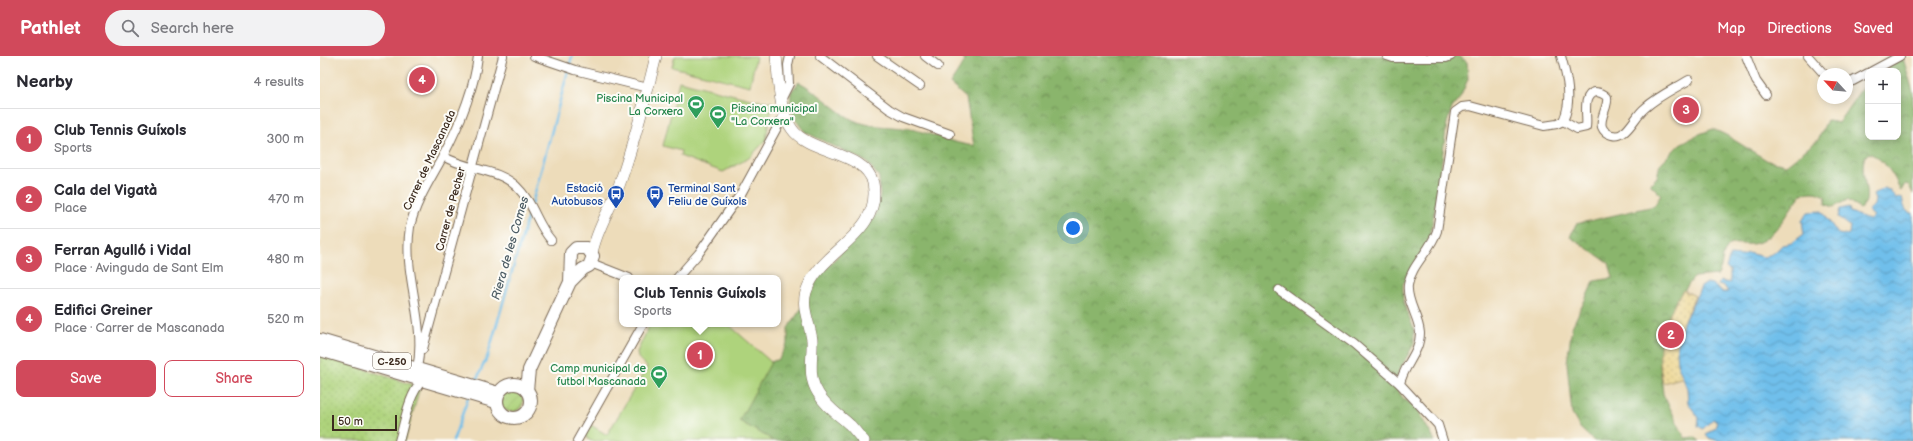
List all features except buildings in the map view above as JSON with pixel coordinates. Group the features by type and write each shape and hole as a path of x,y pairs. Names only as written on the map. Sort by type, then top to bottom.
{"main road":[{"path":"527,390 528,370 570,282 587,258 594,239 612,205 648,88 656,56"},
{"path":"776,56 785,113 793,132 802,138 860,165 870,175 872,182 873,200 864,224 856,234 818,270 811,279 804,301 812,340 810,365 817,392 824,402 851,426 864,441"},
{"path":"570,282 572,263 570,256 573,250 587,258"},
{"path":"572,263 577,268 587,258"},
{"name":"C-250","path":"320,340 418,376"},
{"name":"C-250","path":"320,350 497,397"},
{"path":"512,384 520,385 527,390 531,398 531,404 527,412 520,417 511,418 503,415 499,410 497,397 504,387 512,384 528,370"}],"street":[{"name":"Carrer de Mascanada","path":"418,376 420,334 418,310 409,268 410,227 417,207 462,118 473,85 478,56"},
{"name":"Carrer de Pecher","path":"400,441 408,409 416,388 472,168 503,56"},
{"path":"534,56 560,66 648,88"},
{"path":"782,98 789,84 788,64 790,56"},
{"path":"820,56 889,109 903,117 950,134"},
{"path":"878,56 920,86"},
{"path":"925,56 938,66"},
{"path":"1387,56 1393,58 1446,58 1451,56"},
{"path":"1400,384 1402,374 1416,352 1420,332 1409,296 1408,286 1411,276 1434,242 1437,231 1455,112 1462,107 1470,106 1544,126 1557,124 1563,121 1569,105 1568,86 1561,56"},
{"path":"1746,56 1756,81 1766,95"},
{"path":"1808,56 1819,68"},
{"path":"1878,68 1900,56"},
{"path":"1853,81 1865,75"},
{"path":"1563,121 1577,129 1586,127 1588,120 1587,99 1595,92 1602,92 1607,97 1608,102 1602,124 1603,129 1611,135 1618,136 1624,133 1634,119 1654,100 1689,80"},
{"path":"681,275 699,253 742,192 785,113"},
{"path":"443,156 450,161 493,174 515,185 528,199 544,232 551,240"},
{"path":"587,258 623,275"},
{"path":"1279,290 1354,344 1400,384 1438,425 1443,441"},
{"path":"581,439 641,327"}],"green space":[{"path":"675,56 756,56 750,86 672,67"},
{"path":"961,56 1459,56 1467,62 1468,79 1460,98 1452,108 1447,123 1435,209 1429,239 1403,284 1403,301 1414,329 1414,344 1399,371 1395,384 1402,397 1416,408 1435,441 771,441 771,439 739,421 771,362 779,359 788,342 788,328 801,309 820,275 874,217 880,195 879,177 867,162 805,132 795,119 790,106 791,92 799,82 813,90 844,115 858,122 874,126 915,130 974,146 966,98 950,84 965,61"},
{"path":"1903,58 1913,92 1913,194 1909,185 1905,184 1901,191 1888,168 1879,159 1869,153 1863,162 1866,201 1860,209 1847,200 1834,207 1825,204 1826,197 1821,194 1815,192 1805,193 1802,194 1797,200 1776,229 1764,240 1754,244 1730,245 1725,251 1718,275 1694,277 1675,303 1660,365 1663,394 1685,438 1694,437 1700,441 1594,441 1580,428 1572,414 1567,363 1572,327 1594,281 1613,278 1609,263 1570,237 1576,224 1654,206 1661,195 1650,184 1657,177 1660,164 1680,144 1713,129 1726,135 1768,161 1786,165 1818,140 1827,120 1838,123 1851,104 1853,104 1853,101 1862,88 1865,88 1865,140 1901,140 1901,68 1888,68"},
{"name":"Piscina municipal \"La Corxera\"","path":"679,81 754,100 772,102 766,140 749,158 723,172 680,156 681,151 663,146"},
{"path":"649,327 731,327 771,362 739,421 771,439 771,441 590,441 585,435 591,425 607,435 647,367 638,358 637,352"},
{"path":"320,355 420,387 405,441 320,441"},
{"path":"512,390 520,393 523,401 520,409 512,412 504,409 501,401 504,393"}],"sand":[{"path":"1683,290 1695,296 1683,323 1677,363 1684,377 1663,383 1660,356 1662,334 1670,313"}],"water":[{"path":"1884,188 1889,190 1896,199 1902,197 1906,210 1913,213 1913,441 1718,441 1709,438 1706,434 1715,428 1717,421 1713,419 1703,429 1698,426 1699,418 1688,403 1687,388 1677,363 1676,352 1683,323 1701,287 1707,283 1712,284 1722,292 1728,292 1725,287 1718,285 1720,281 1730,283 1730,270 1726,268 1730,255 1741,256 1748,253 1764,257 1774,253 1782,245 1792,243 1804,234 1802,221 1808,212 1822,211 1838,234 1849,234 1850,226 1838,217 1840,209 1849,207 1850,212 1870,220 1874,216 1868,211 1874,205 1875,200 1873,195"}],"waterway":[{"name":"Riera de les Comes","path":"532,204 572,56"},
{"name":"Riera de les Comes","path":"475,383 488,355 530,209"},
{"name":"Riera de les Comes","path":"453,441 468,398"}],"place":[{"name":"Edifici Greiner","path":"422,80"},
{"name":"Ferran Agulló i Vidal","path":"1686,110"},
{"name":"Piscina Municipal La Corxera","path":"696,119"},
{"name":"Piscina municipal \"La Corxera\"","path":"718,129"},
{"name":"Estació Autobusos","path":"616,209"},
{"name":"Terminal Sant Feliu de Guíxols","path":"655,209"},
{"name":"Cala del Vigatà","path":"1671,335"},
{"name":"Club Tennis Guíxols","path":"700,355"},
{"name":"Camp municipal de futbol Mascanada","path":"659,389"}]}
